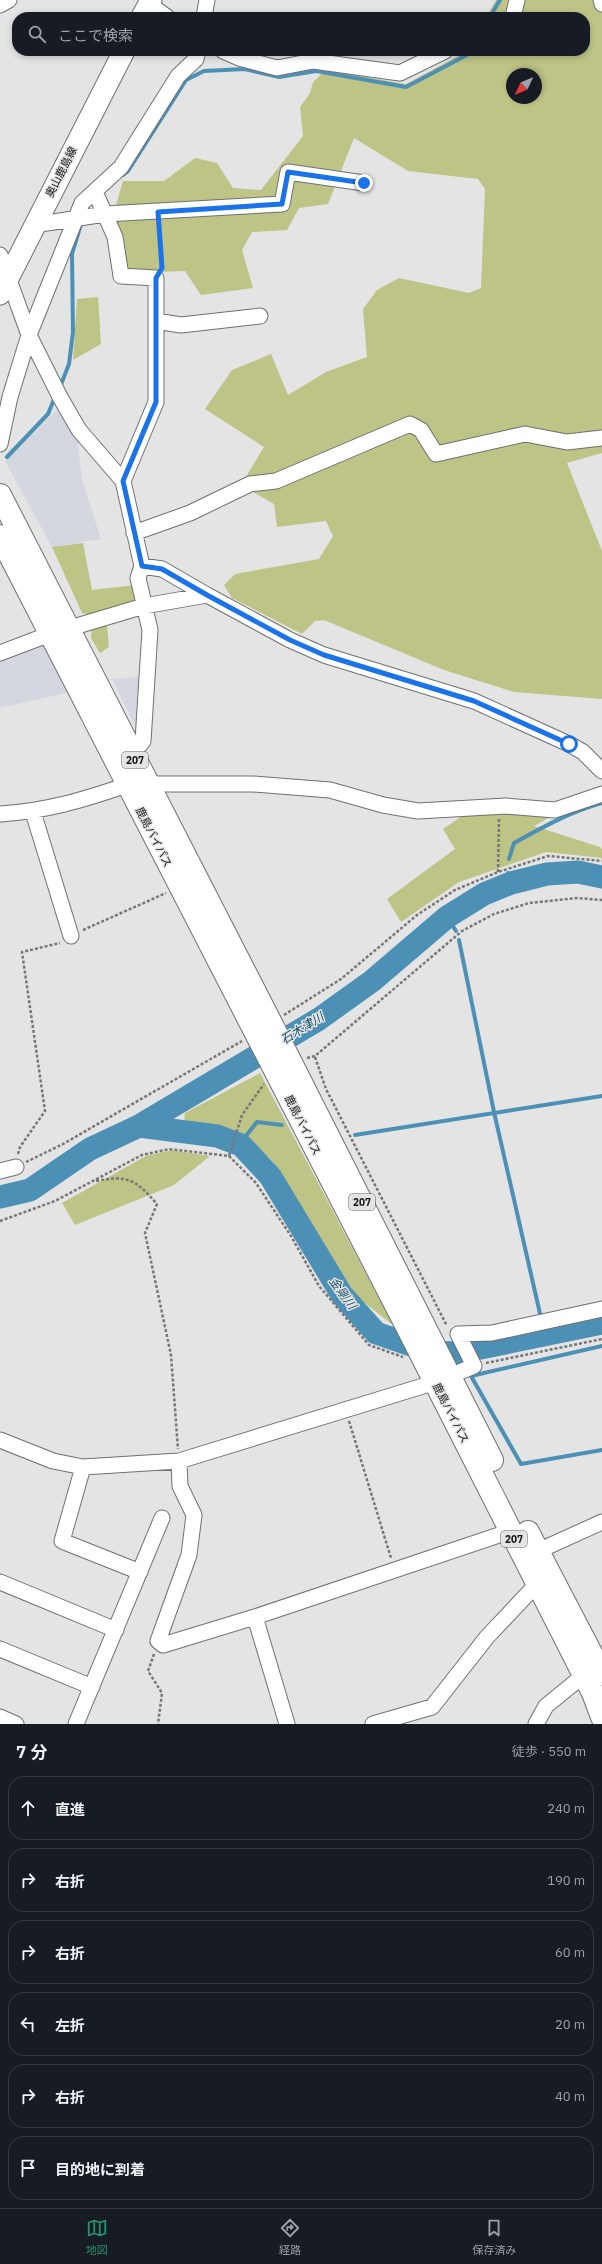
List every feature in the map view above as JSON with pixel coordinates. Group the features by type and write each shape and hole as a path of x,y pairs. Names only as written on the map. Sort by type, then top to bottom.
{"highway":[{"name":"鹿島バイパス","path":"0,495 58,632 286,1072 430,1337 444,1375 511,1531 537,1584 593,1675"},
{"name":"鹿島バイパス","path":"0,536 132,755 137,784 180,888 263,1028"},
{"name":"鹿島バイパス","path":"286,1072 405,1322 416,1362 444,1375 538,1551 593,1675 602,1717"}],"main road":[{"name":"奥山鹿島線","path":"4,287 34,225 121,56"}],"street":[{"path":"0,5 9,0"},
{"path":"205,12 207,0"},
{"path":"514,12 517,0"},
{"path":"601,0 602,4"},
{"path":"147,7 157,12"},
{"path":"34,225 81,219 100,203 178,76 196,59 197,56"},
{"path":"234,56 277,68 313,61 400,73 435,56"},
{"path":"0,444 10,397 29,335 81,219 82,203 100,203 158,212 282,204 288,172 364,183"},
{"path":"100,203 115,237 121,276 156,278 156,402 123,481"},
{"path":"0,255 4,287 57,392 79,430 123,481 142,566 138,578 150,630 143,741 132,755"},
{"path":"156,321 182,325 260,316"},
{"path":"134,533 190,513 250,484 276,481 410,424 421,430 436,454 525,434 567,442 602,438"},
{"path":"142,566 162,569 290,640 324,655 474,701 584,752 602,771"},
{"path":"0,654 58,632 144,606 207,595"},
{"path":"0,814 33,812 83,800 137,784 253,784 330,790 383,805 418,810 506,806 555,810 602,794"},
{"path":"33,812 72,936"},
{"path":"0,1171 16,1167"},
{"path":"0,1440 53,1461 83,1467 179,1461 346,1411 444,1375 474,1366 458,1334 492,1333 602,1309"},
{"path":"179,1461 180,1486 194,1515 189,1555 158,1641 163,1645 256,1617 511,1531"},
{"path":"83,1467 62,1541 140,1572"},
{"path":"76,1724 162,1518"},
{"path":"538,1551 602,1522"},
{"path":"0,1582 116,1630"},
{"path":"373,1724 432,1707 487,1637 537,1584"},
{"path":"256,1617 287,1724"},
{"path":"0,1649 92,1687"},
{"path":"536,1724 546,1706 593,1675"},
{"path":"0,1717 16,1724"}],"path":[{"path":"156,278 162,268 158,212"},
{"path":"498,872 499,814 506,806"},
{"path":"16,1167 63,1144 263,1028 341,979 417,916 455,890 498,872 548,856 602,861"},
{"path":"16,1167 20,1147 45,1112 22,952 64,942 72,936 153,898 180,888"},
{"path":"229,1156 242,1115 263,1084 286,1072 309,1057 315,1056 462,931 494,914 529,903 578,898 602,900"},
{"path":"315,1056 326,1089 446,1326 458,1334"},
{"path":"0,1221 55,1201 142,1155 169,1149 229,1156 256,1183 291,1236 324,1292 369,1345 416,1362"},
{"path":"93,1181 117,1177 140,1185 156,1204 145,1233 171,1355 179,1461"},
{"path":"474,1366 602,1339"},
{"path":"346,1411 395,1570"},
{"path":"158,1641 148,1671 162,1693 158,1724"}],"shaded area":[{"path":"60,407 82,437 78,446 82,479 101,539 52,547 5,461"},
{"path":"43,644 70,692 0,708 0,660"},
{"path":"144,677 139,734 112,679"}],"green space":[{"path":"496,0 602,0 602,453 567,463 602,551 602,699 514,692 444,670 324,620 315,621 302,634 232,598 224,585 235,574 319,559 333,536 326,521 277,527 274,504 253,492 247,475 264,447 205,409 232,370 271,354 288,395 326,372 367,357 363,309 377,290 399,278 469,293 481,288 485,189 478,179 408,171 354,138 328,204 299,208 287,230 252,232 242,250 253,288 201,295 185,271 126,273 111,222 123,181 164,181 195,158 217,163 233,188 261,190 303,136 300,107 310,93 313,82 326,70 406,84 458,56 590,56 590,12 489,12"},
{"path":"98,297 101,344 73,360 77,299"},
{"path":"83,543 92,590 135,585 143,615 107,625 109,647 100,653 91,638 92,615 82,613 52,547"},
{"path":"468,812 559,812 534,826 600,847 602,849 602,858 546,852 459,882 401,922 387,899 455,849 443,829"},
{"path":"260,1073 393,1325 357,1297 273,1162 246,1135 190,1123 184,1119 185,1113"},
{"path":"171,1150 210,1156 174,1185 75,1225 62,1203 146,1156"}],"waterway":[{"path":"493,12 500,0"},
{"path":"123,175 128,171 186,80 204,71 245,69 279,77 316,71 406,87 465,56"},
{"path":"60,387 69,364 73,332 72,254 82,221"},
{"path":"7,457 48,414 55,397"},
{"path":"509,859 514,843 568,815 602,803"},
{"name":"石木津川","path":"0,1197 30,1190 90,1149 139,1126 319,1019 372,981 447,917 484,894 511,883 547,874 578,872 602,877"},
{"path":"508,873 511,883"},
{"path":"447,917 456,931"},
{"path":"459,940 494,1112 541,1318"},
{"path":"355,1135 602,1096"},
{"path":"241,1145 245,1137 257,1122 282,1125"},
{"name":"金剛川","path":"139,1126 217,1136 241,1145 270,1176 342,1295 376,1333 431,1352 456,1353 602,1323"},
{"path":"542,1335 543,1326"},
{"path":"602,1346 471,1376 521,1464 602,1450"},
{"path":"456,1353 463,1364"}],"route":[{"path":"364,183 288,172 282,204 158,212 162,268 156,278 156,402 123,481 142,566 162,569 290,640 324,655 474,701 569,744"}]}
